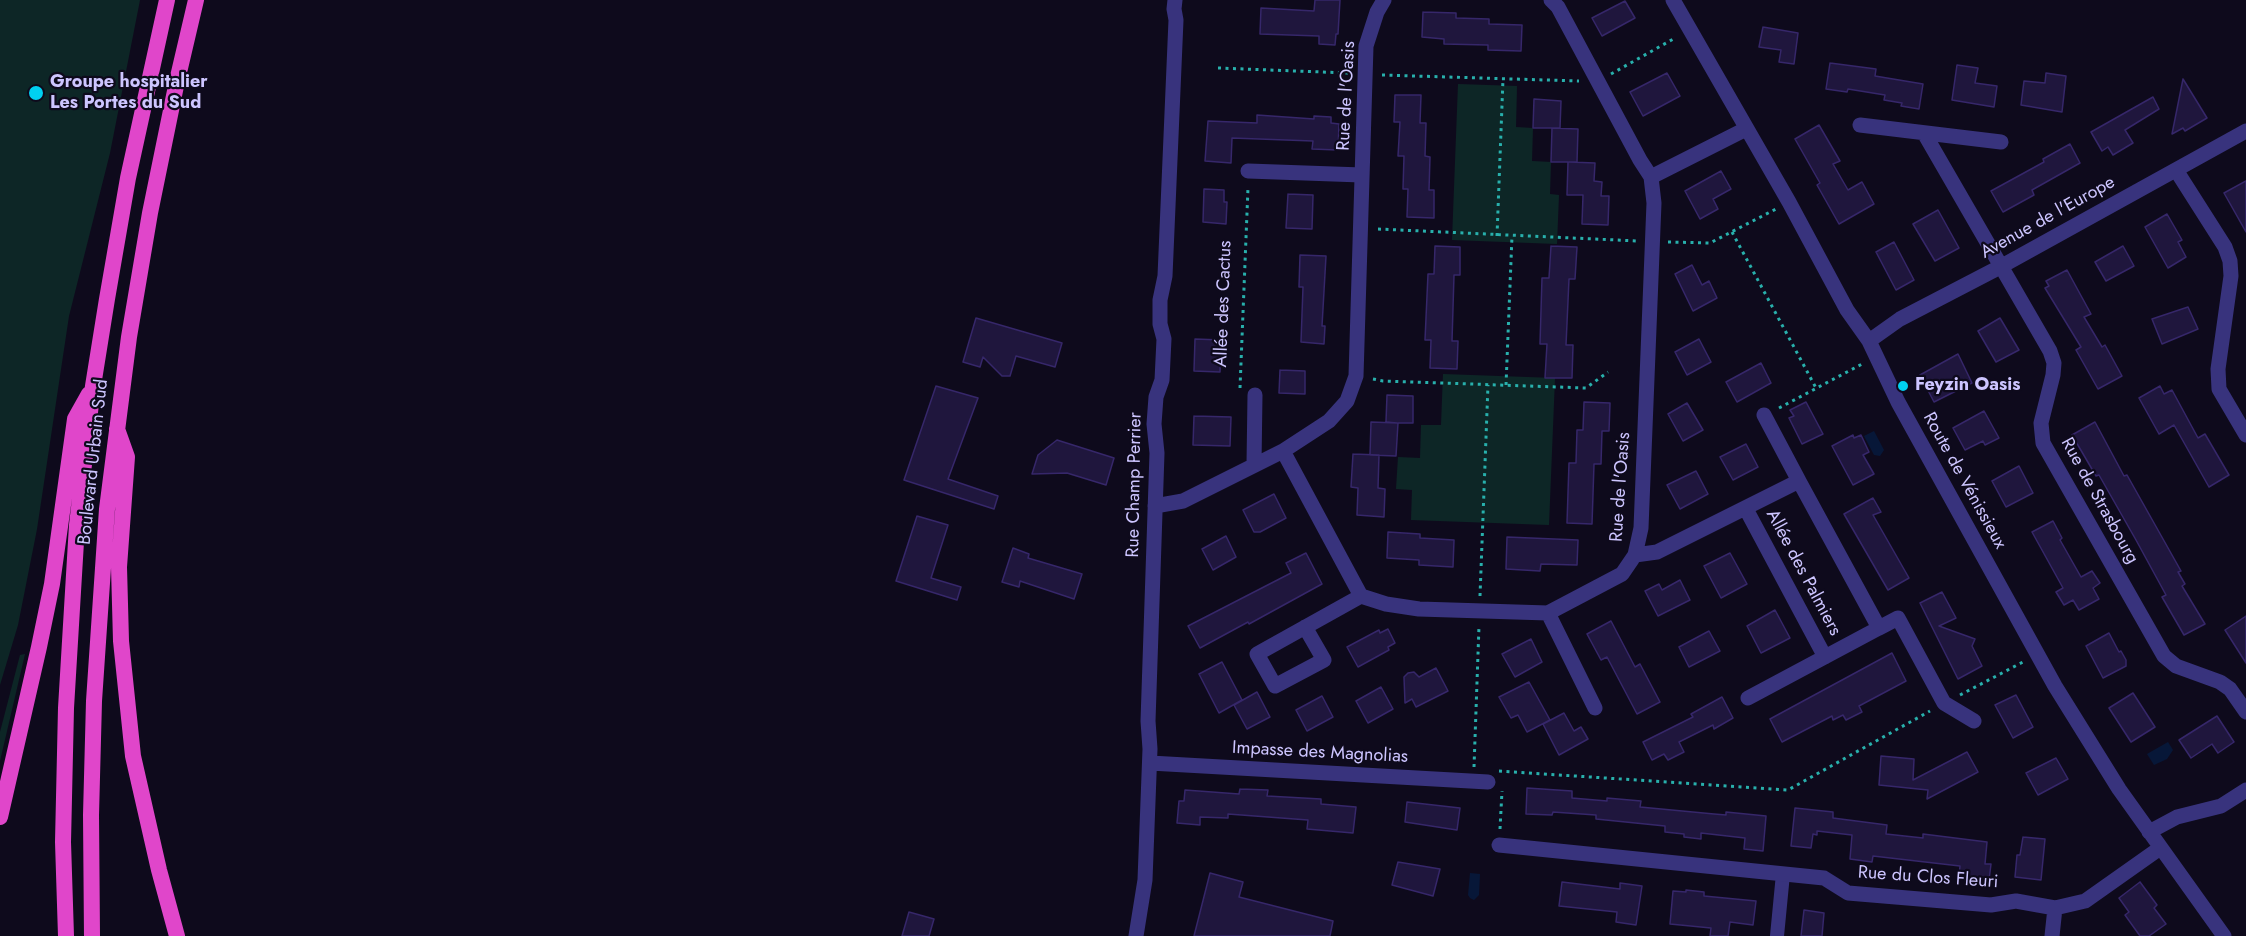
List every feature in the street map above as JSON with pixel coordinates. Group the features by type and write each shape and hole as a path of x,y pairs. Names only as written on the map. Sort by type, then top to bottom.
{"highway":[{"name":"Boulevard Urbain Sud","path":"66,936 63,842 66,708 77,525 93,386 128,178 167,0"},
{"name":"Boulevard Urbain Sud","path":"92,936 91,815 94,701 99,604 116,425 150,213 196,0"},
{"path":"0,817 52,584 75,419 93,386"},
{"path":"116,425 127,457 119,567 121,641 133,756 159,870 177,936"}],"street":[{"name":"Rue Champ Perrier","path":"1136,936 1145,880 1150,764 1148,721 1157,453 1154,424 1156,397 1162,380 1164,339 1160,324 1160,300 1165,276 1175,0"},
{"name":"Rue de l'Oasis","path":"1155,506 1183,501 1282,451 1329,421 1347,401 1356,376 1366,46 1377,12 1384,0"},
{"name":"Rue de l'Oasis","path":"1548,613 1622,574 1635,555 1641,528 1654,203 1652,177 1640,160 1558,7 1551,0"},
{"name":"Route de Vénissieux","path":"1673,0 1789,202 1846,310 1869,341 1898,402 2038,654 2119,789 2224,936"},
{"path":"1860,125 2001,142"},
{"path":"1652,177 1746,129"},
{"name":"Avenue de l'Europe","path":"1869,341 1900,319 2000,267 2246,131"},
{"name":"Rue de Strasbourg","path":"1924,133 2050,351 2054,363 2042,423 2043,443 2164,656 2176,666 2220,682 2230,689 2246,712"},
{"path":"2176,170 2225,247 2230,261 2231,276 2218,369 2219,389 2246,435"},
{"path":"1248,171 1362,175"},
{"path":"1254,464 1255,395"},
{"path":"1764,416 1879,628"},
{"path":"1282,451 1360,596 1386,604 1419,609 1548,613 1595,708"},
{"name":"Allée des Palmiers","path":"1635,555 1657,552 1799,481"},
{"name":"Allée des Palmiers","path":"1746,509 1826,657"},
{"path":"1305,627 1360,596"},
{"name":"Allée des Palmiers","path":"1748,698 1898,618 1944,703"},
{"path":"1944,703 1974,721"},
{"name":"Impasse des Magnolias","path":"1150,764 1489,774"},
{"path":"2149,832 2177,817 2221,806 2246,790"},
{"name":"Rue du Clos Fleuri","path":"1499,845 1824,878 1848,893 1991,905 2016,901 2055,908 2085,901 2160,848"},
{"path":"1777,936 1783,874"},
{"path":"2052,936 2055,908"}],"path":[{"path":"1218,68 1598,82 1689,30"},
{"path":"1497,236 1503,79"},
{"name":"Allée des Cactus","path":"1248,171 1240,388 1255,395"},
{"path":"1361,228 1497,236 1710,243 1789,202"},
{"path":"1732,232 1816,388"},
{"path":"1506,386 1512,236"},
{"path":"1764,416 1865,362"},
{"path":"1356,376 1383,381 1586,388 1608,372"},
{"path":"1488,385 1474,769 1489,774 1503,771 1788,790 1944,703 2038,654"},
{"path":"1499,845 1503,771"}],"green space":[{"path":"0,0 140,0 110,153 69,316 37,529 18,625 0,685"},
{"path":"1458,84 1517,86 1516,127 1533,128 1532,161 1551,162 1550,194 1559,195 1557,244 1452,240"},
{"path":"1443,374 1555,378 1549,525 1411,520 1412,490 1396,489 1398,457 1420,458 1421,425 1441,425"},
{"path":"25,654 0,761 0,732 20,655"}],"water":[{"path":"1874,431 1884,450 1880,456 1874,455 1864,436"},
{"path":"2168,742 2173,750 2167,759 2154,765 2147,754"},
{"path":"1470,873 1480,874 1479,895 1474,900 1468,895"}],"building":[{"path":"1315,0 1340,0 1335,45 1319,44 1319,36 1260,34 1261,8 1314,11"},
{"path":"1625,1 1635,18 1602,36 1592,18"},
{"path":"1423,12 1456,13 1456,18 1489,19 1489,24 1522,25 1521,51 1488,50 1488,45 1444,44 1444,39 1422,37"},
{"path":"1763,27 1798,33 1794,64 1779,62 1781,50 1759,47"},
{"path":"1830,63 1876,69 1875,76 1923,84 1919,109 1884,100 1885,95 1848,89 1847,92 1826,89"},
{"path":"1957,65 1978,68 1975,83 1997,86 1994,107 1952,100"},
{"path":"1667,73 1680,96 1643,116 1630,92"},
{"path":"2046,73 2066,76 2062,112 2021,105 2024,81 2045,83"},
{"path":"2183,79 2207,118 2185,131 2183,128 2172,134"},
{"path":"1395,95 1421,95 1420,123 1426,123 1425,156 1430,157 1429,190 1434,190 1434,218 1407,217 1408,189 1403,189 1404,156 1398,156 1400,122 1394,122"},
{"path":"2153,97 2159,109 2125,130 2133,143 2113,155 2108,147 2102,151 2091,132"},
{"path":"1534,99 1561,101 1560,128 1533,128"},
{"path":"1257,115 1314,119 1314,116 1331,117 1331,123 1339,124 1338,150 1312,149 1313,141 1232,138 1231,163 1205,161 1208,121 1257,123"},
{"path":"1819,125 1840,161 1833,164 1848,190 1862,182 1874,204 1839,224 1817,185 1820,183 1795,139"},
{"path":"1552,128 1578,129 1577,162 1569,162 1595,163 1594,181 1602,182 1601,196 1609,196 1608,225 1582,224 1583,195 1567,195 1568,162 1551,162"},
{"path":"2070,144 2080,163 2032,190 2034,195 2003,212 1991,191 2044,162 2043,159"},
{"path":"1721,171 1731,189 1713,199 1718,209 1700,219 1685,191"},
{"path":"2246,181 2246,232 2224,193"},
{"path":"1204,189 1224,190 1224,202 1227,202 1226,224 1203,222"},
{"path":"1288,194 1313,195 1312,229 1286,228"},
{"path":"1938,210 1959,248 1935,261 1913,224"},
{"path":"2167,214 2182,240 2178,242 2186,257 2168,268 2145,227"},
{"path":"1894,242 1914,280 1896,290 1876,252"},
{"path":"1435,246 1460,247 1460,275 1454,275 1452,341 1458,341 1457,369 1430,368 1431,340 1425,340 1428,274 1434,274"},
{"path":"1551,246 1577,247 1575,279 1569,279 1566,345 1573,345 1572,378 1545,378 1547,344 1540,344 1542,278 1549,278"},
{"path":"2123,246 2134,266 2106,281 2095,262"},
{"path":"1300,255 1326,256 1322,326 1325,326 1324,344 1301,342 1303,287 1299,287"},
{"path":"1692,265 1702,285 1709,281 1717,298 1693,311 1675,274"},
{"path":"2067,270 2091,314 2084,317 2102,347 2105,345 2122,376 2098,389 2076,350 2081,347 2045,288 2049,286 2046,281"},
{"path":"2188,307 2198,329 2162,344 2152,319"},
{"path":"976,318 1062,343 1055,367 1016,356 1010,376 1002,376 983,357 980,367 963,362"},
{"path":"2000,318 2019,350 1996,362 1978,331"},
{"path":"1195,339 1221,340 1220,372 1194,371"},
{"path":"1699,339 1711,362 1687,375 1675,352"},
{"path":"1958,354 1972,383 1934,402 1920,375"},
{"path":"1761,363 1771,383 1737,402 1726,382"},
{"path":"1280,370 1305,371 1305,394 1279,393"},
{"path":"936,386 978,398 948,479 998,496 994,509 904,480"},
{"path":"2160,386 2164,394 2172,390 2198,438 2205,434 2229,475 2209,487 2174,425 2159,434 2139,398"},
{"path":"1387,395 1413,396 1413,423 1398,423 1396,456 1370,455 1371,422 1397,423 1386,422"},
{"path":"1584,402 1610,403 1609,431 1602,431 1601,464 1594,464 1592,524 1567,523 1569,463 1576,463 1577,430 1583,430"},
{"path":"1806,402 1823,434 1802,444 1789,418 1794,416 1790,410"},
{"path":"1687,403 1703,430 1683,441 1668,414"},
{"path":"1984,411 1999,438 1985,445 1983,441 1965,450 1953,428"},
{"path":"1194,416 1231,417 1230,446 1193,445"},
{"path":"2095,422 2124,476 2127,475 2181,571 2178,572 2185,584 2182,586 2205,624 2184,635 2162,597 2166,595 2136,540 2099,475 2096,476 2072,435"},
{"path":"1853,435 1854,438 1861,435 1869,452 1863,455 1874,474 1853,485 1832,446"},
{"path":"1057,440 1114,458 1106,485 1067,473 1032,474 1038,455"},
{"path":"1746,444 1758,467 1733,480 1720,457"},
{"path":"1353,454 1379,455 1378,488 1385,489 1384,517 1357,515 1358,488 1351,487"},
{"path":"2019,466 2033,493 2006,507 1992,481"},
{"path":"1696,471 1708,494 1680,509 1667,485"},
{"path":"1274,494 1286,518 1260,532 1254,532 1243,510"},
{"path":"1873,498 1881,512 1873,515 1909,578 1888,590 1844,514"},
{"path":"917,516 948,525 931,578 961,587 957,600 896,581"},
{"path":"2053,521 2062,538 2060,540 2081,577 2092,571 2100,583 2093,588 2099,599 2079,610 2073,600 2064,605 2056,592 2063,588 2032,532"},
{"path":"1388,532 1420,534 1420,538 1454,540 1453,567 1419,565 1419,560 1387,558"},
{"path":"1226,536 1236,557 1213,570 1202,549"},
{"path":"1507,537 1578,540 1577,565 1541,564 1540,571 1506,569"},
{"path":"1013,548 1029,554 1028,558 1082,574 1074,599 1020,581 1019,587 1002,582"},
{"path":"1306,553 1322,584 1200,648 1188,626 1291,573 1286,563"},
{"path":"1730,553 1747,584 1721,598 1704,566"},
{"path":"1680,580 1690,600 1658,616 1645,591 1659,584 1662,590"},
{"path":"1942,592 1956,618 1939,626 1975,639 1972,646 1982,666 1958,679 1920,603"},
{"path":"1775,610 1790,638 1761,653 1747,626"},
{"path":"2246,616 2246,663 2225,630"},
{"path":"1611,621 1635,667 1640,664 1660,702 1637,714 1607,657 1601,660 1587,634"},
{"path":"1388,629 1395,643 1388,647 1389,650 1358,667 1347,647 1379,630 1380,633"},
{"path":"1709,631 1720,651 1689,667 1679,647"},
{"path":"2109,633 2126,660 2126,666 2103,678 2086,646"},
{"path":"1531,639 1542,662 1515,677 1502,654"},
{"path":"1892,653 1906,681 1859,706 1862,712 1846,720 1843,715 1833,720 1832,716 1782,742 1770,719"},
{"path":"1222,662 1242,700 1219,713 1199,674"},
{"path":"1436,668 1448,691 1416,707 1412,699 1405,703 1404,677 1414,672 1419,677"},
{"path":"1529,682 1550,720 1527,732 1518,715 1511,718 1499,697"},
{"path":"1381,687 1393,709 1368,723 1356,701"},
{"path":"1257,692 1270,717 1247,729 1234,705"},
{"path":"2133,693 2155,727 2131,742 2109,708"},
{"path":"2016,695 2033,727 2013,738 1995,705"},
{"path":"1322,696 1333,717 1307,731 1296,710"},
{"path":"1722,697 1733,718 1714,729 1713,725 1679,742 1684,752 1668,760 1664,754 1652,760 1643,742 1693,717 1691,714"},
{"path":"1564,713 1574,731 1581,727 1588,739 1559,755 1543,724"},
{"path":"2217,716 2234,742 2218,753 2212,744 2191,758 2179,740"},
{"path":"1967,752 1978,772 1927,799 1928,790 1879,785 1881,756 1914,759 1913,780"},
{"path":"2056,758 2068,779 2038,795 2026,773"},
{"path":"1527,788 1572,791 1572,798 1641,801 1640,807 1726,815 1726,812 1766,816 1763,851 1744,849 1745,838 1701,833 1701,839 1684,837 1684,834 1665,832 1665,826 1596,819 1596,815 1553,812 1552,815 1526,814"},
{"path":"1240,789 1268,790 1267,796 1321,799 1321,804 1356,807 1353,833 1307,829 1308,820 1228,814 1228,818 1200,817 1200,825 1177,823 1179,801 1184,801 1185,790 1239,794"},
{"path":"1407,802 1460,808 1457,830 1405,822"},
{"path":"1795,808 1833,812 1833,818 1887,825 1886,834 1923,838 1923,834 1987,842 1985,864 1991,864 1989,880 1959,877 1960,866 1873,856 1872,862 1850,859 1852,835 1817,831 1817,835 1813,834 1811,848 1791,846"},
{"path":"2023,837 2045,839 2041,880 2015,877 2017,855 2020,855"},
{"path":"1398,862 1440,869 1433,896 1392,885"},
{"path":"1210,873 1243,882 1239,897 1333,921 1330,936 1194,936"},
{"path":"1562,882 1620,889 1620,883 1642,886 1636,925 1616,922 1617,912 1559,906"},
{"path":"2140,882 2157,905 2154,908 2166,924 2149,936 2140,936 2125,915 2129,912 2119,898"},
{"path":"1686,890 1704,892 1704,896 1756,901 1753,925 1730,922 1728,936 1710,936 1711,928 1670,924 1673,891 1686,892"},
{"path":"1804,910 1824,913 1822,936 1801,936"},
{"path":"909,912 934,919 929,936 902,936"}],"place":[{"name":"Groupe hospitalier Les Portes du Sud","path":"36,93"},
{"name":"Feyzin Oasis","path":"1903,386"}]}
